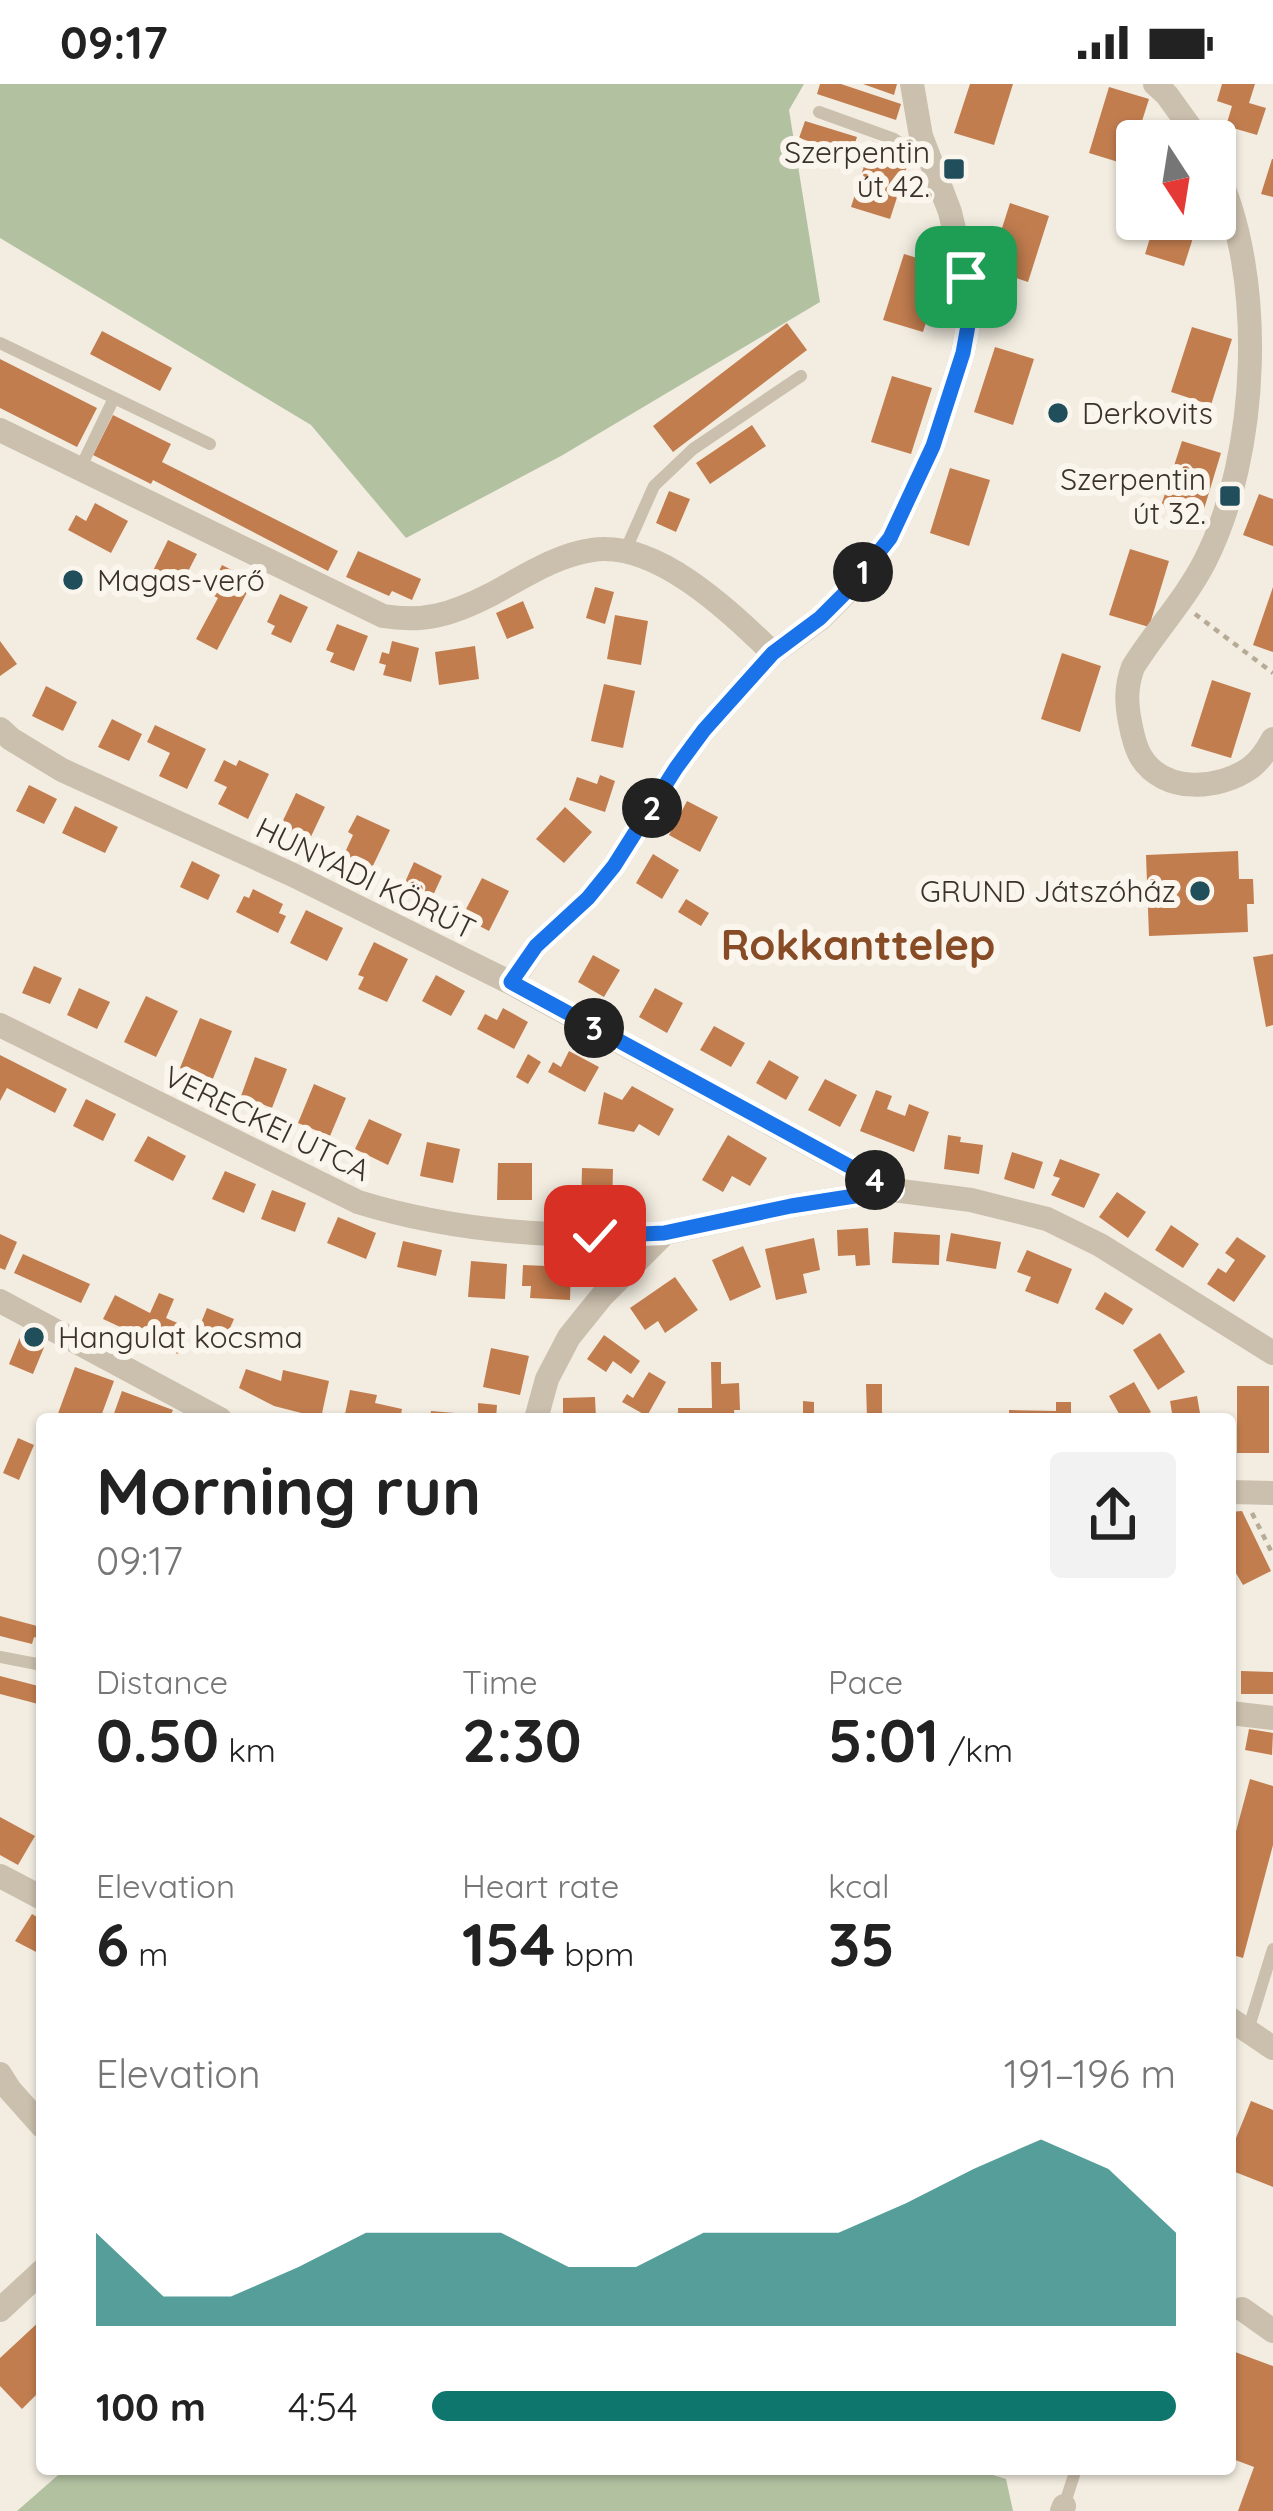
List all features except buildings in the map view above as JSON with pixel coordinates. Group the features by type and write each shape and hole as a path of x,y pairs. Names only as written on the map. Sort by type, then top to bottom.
{"street":[{"path":"511,982 536,946 602,880 691,746 773,653 820,618 852,586 890,538 933,446 963,353 970,298 950,212 922,140 912,84"},
{"path":"1155,84 1185,120"},
{"path":"1236,237 1251,376 1242,441 1224,516 1208,556 1181,603 1142,653 1129,679 1126,701 1139,754 1161,776 1184,784 1210,785 1237,776 1254,766 1273,739"},
{"path":"0,430 383,616 409,620 442,615 565,557 594,549 626,549 668,568 731,614 773,653"},
{"name":"HUNYADI KÖRÚT","path":"0,729 62,770 293,875 511,982 893,1190"},
{"name":"VERECKEI UTCA","path":"0,1025 343,1196 379,1209 512,1232 595,1236 664,1233 893,1190"},
{"path":"893,1190 971,1200 1047,1220 1100,1245 1273,1353"},
{"path":"538,1413 554,1362 569,1336 664,1233"},
{"path":"0,1301 209,1413"},
{"path":"1236,1492 1273,1492"},
{"path":"1236,1714 1273,1718"},
{"path":"0,1876 36,1895"},
{"path":"1239,2025 1273,2048"},
{"path":"0,2074 36,2119"},
{"path":"0,2310 36,2277"},
{"path":"1236,2307 1273,2331"}],"lane":[{"path":"819,112 907,146 922,140"},
{"path":"0,343 210,444"},
{"path":"626,549 654,486 693,449 801,376"},
{"path":"80,469 114,398"},
{"path":"0,1657 36,1663"},
{"path":"1239,2025 1273,1948"},
{"path":"1063,2508 1074,2475"}],"path":[{"path":"1181,603 1273,673"},
{"path":"1236,1492 1273,1555"}],"green space":[{"path":"0,84 804,84 789,110 820,302 561,456 406,538 311,425 0,238"},
{"path":"58,2475 993,2475 1006,2479 1013,2511 17,2511"}],"place":[{"name":"Szerpentin út 42.","path":"954,169"},
{"name":"Derkovits","path":"1058,413"},
{"name":"Szerpentin út 32.","path":"1230,496"},
{"name":"Magas-verő","path":"73,580"},
{"name":"GRUND Játszóház","path":"1200,891"},
{"name":"Hangulat kocsma","path":"34,1337"}],"district":[{"name":"Rokkanttelep","path":"858,944"}],"route":[{"path":"595,1236 664,1233 893,1190 511,982 536,946 588,898 614,866 704,730 773,653 820,618 852,586 890,538 933,446 963,353 970,298 966,277"}]}
